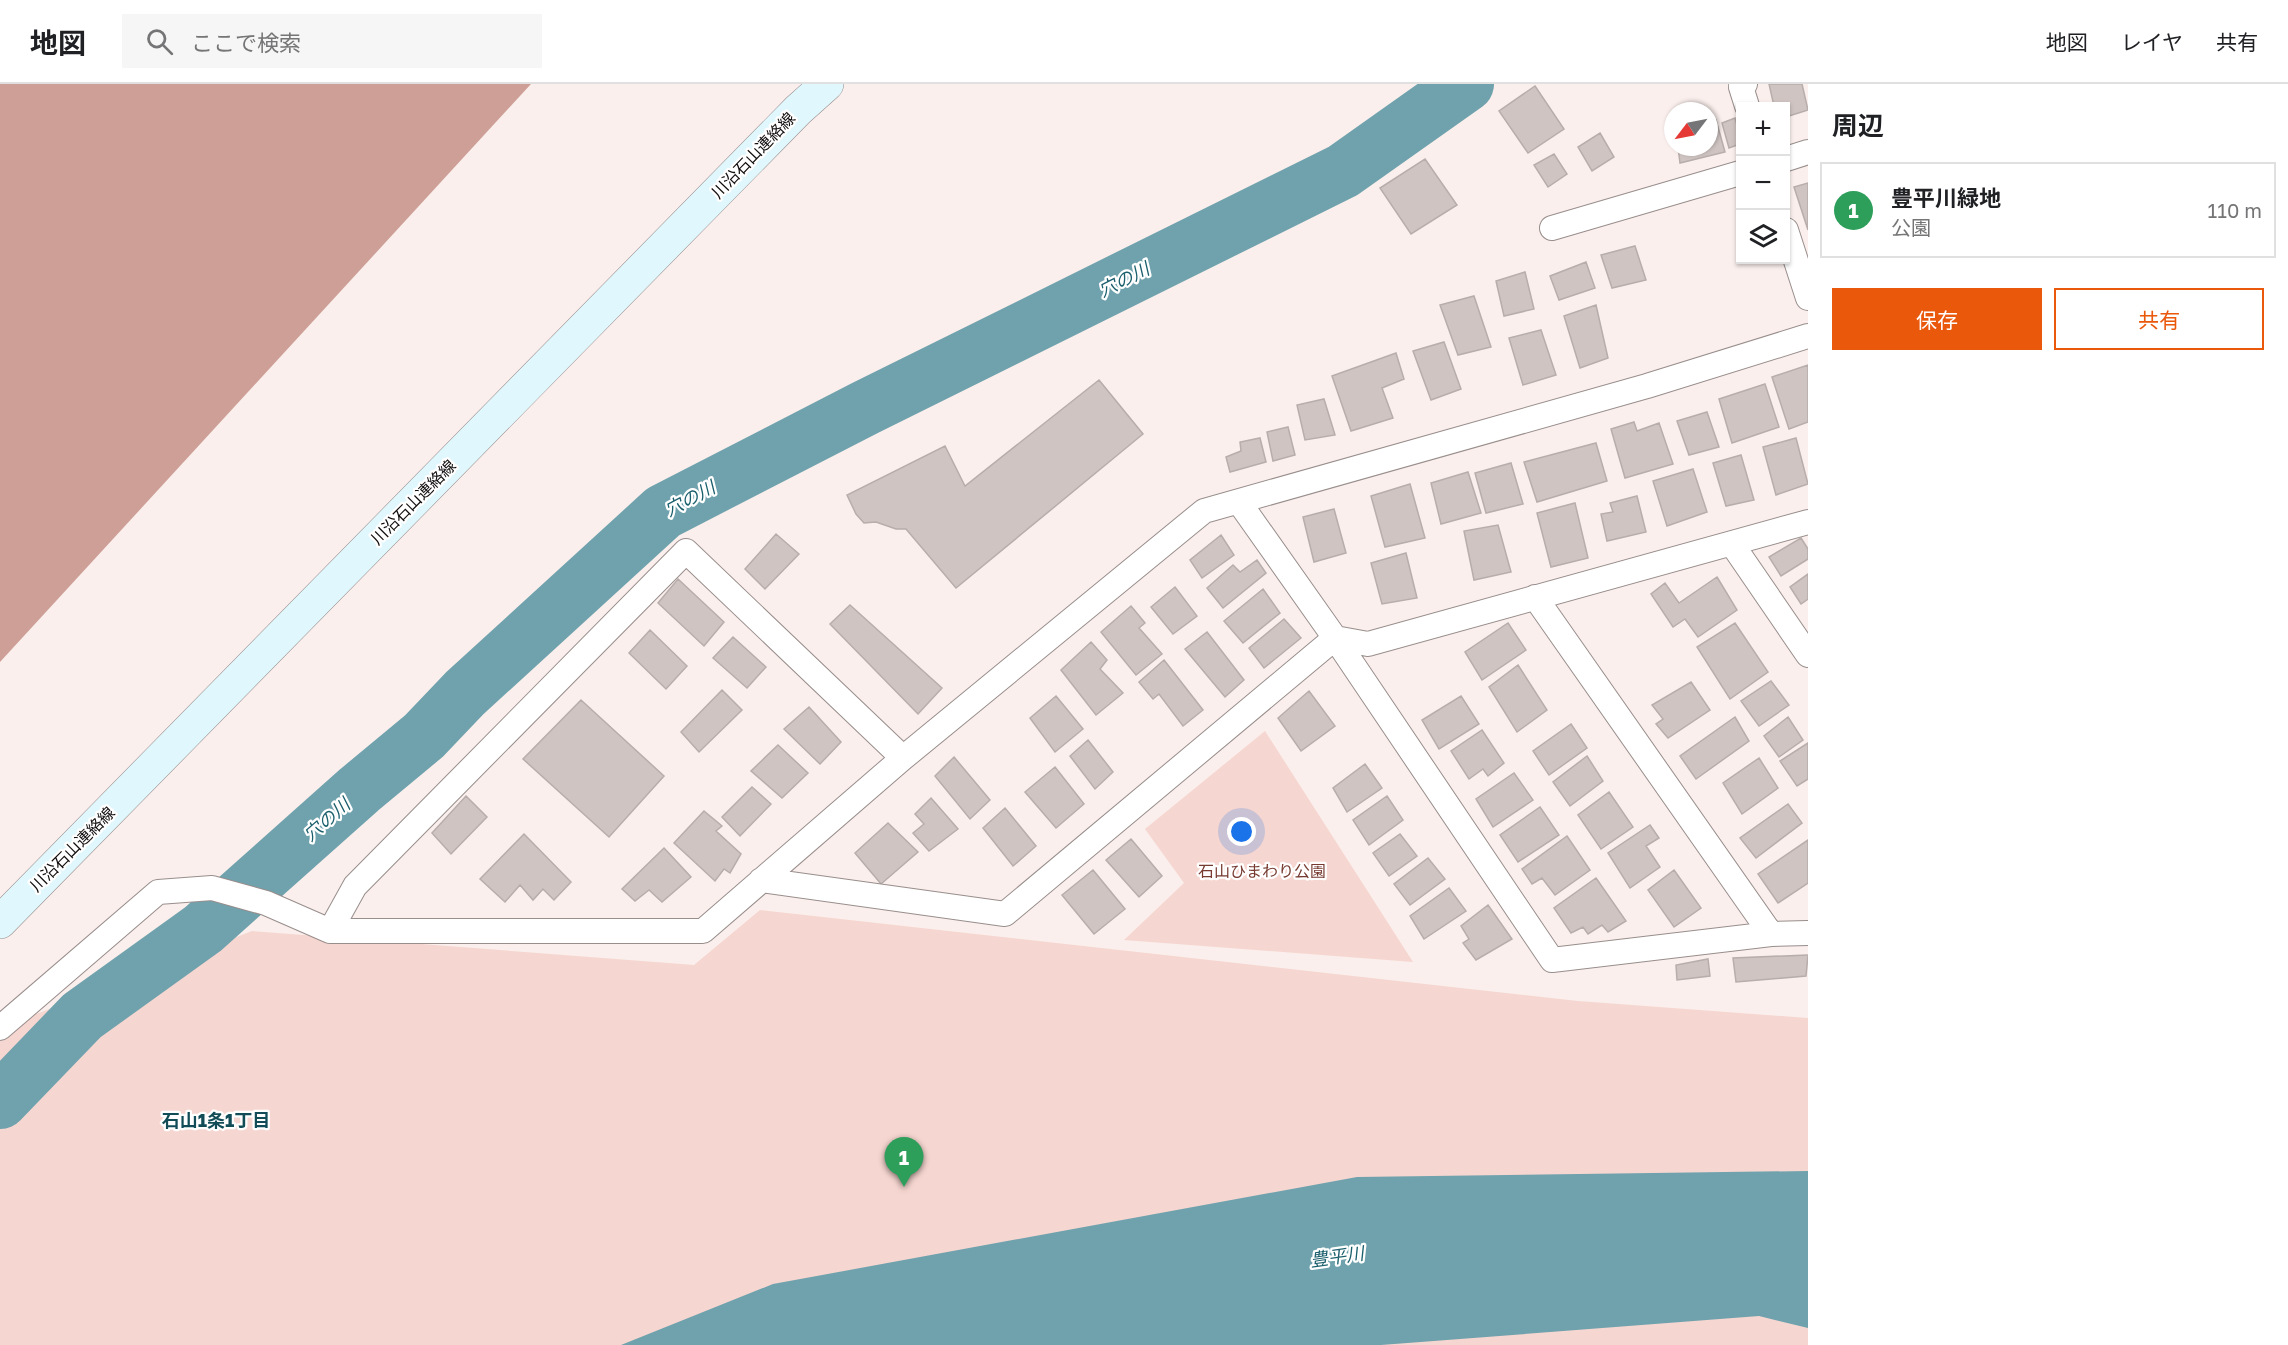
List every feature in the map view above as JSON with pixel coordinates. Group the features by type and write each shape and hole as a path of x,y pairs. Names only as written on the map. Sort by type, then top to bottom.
{"street":[{"name":"川沿石山連絡線","path":"0,922 798,110 827,84"},
{"path":"1745,84 1741,87 1746,102"},
{"path":"1790,157 1808,152"},
{"path":"1552,228 1736,174"},
{"path":"1790,245 1808,298"},
{"path":"0,1028 158,892 212,888 266,903 330,931 703,931 903,758 1204,511 1647,386 1808,336"},
{"path":"1239,502 1335,638 1552,960 1771,934 1808,933"},
{"path":"1335,638 1368,644 1808,522"},
{"path":"1732,544 1808,655"},
{"path":"330,931 355,886 686,551 903,758"},
{"path":"1535,597 1771,934"},
{"path":"761,880 1005,914 1335,638"}],"green space":[{"name":"石山ひまわり公園","path":"1265,731 1413,962 1124,940 1184,883 1145,829"},
{"path":"760,910 1578,1001 1808,1018 1808,1345 0,1345 0,1028 252,931 694,965"}],"shaded area":[{"path":"0,84 531,84 0,662"}],"water":[{"name":"豊平川","path":"1808,1171 1808,1328 1759,1316 1381,1345 621,1345 773,1284 1357,1177"}],"building":[{"path":"1769,84 1802,84 1808,110 1790,116 1790,102 1773,102"},
{"path":"1535,86 1564,129 1528,153 1499,111"},
{"path":"1735,118 1736,145 1729,148 1722,123"},
{"path":"1718,127 1725,152 1718,154"},
{"path":"1600,133 1614,157 1592,171 1578,147"},
{"path":"1554,154 1567,174 1548,187 1534,165"},
{"path":"1679,156 1709,156 1680,163"},
{"path":"1425,159 1457,205 1411,234 1380,188"},
{"path":"1808,183 1808,230 1794,187"},
{"path":"1635,246 1646,280 1612,288 1601,255"},
{"path":"1586,262 1595,288 1559,300 1550,276"},
{"path":"1525,272 1534,309 1504,316 1496,281"},
{"path":"1474,296 1491,347 1458,355 1440,305"},
{"path":"1596,305 1608,358 1580,368 1564,316"},
{"path":"1541,330 1556,375 1523,385 1509,338"},
{"path":"1444,342 1461,389 1431,400 1413,351"},
{"path":"1396,353 1404,379 1382,388 1393,418 1351,431 1332,376"},
{"path":"1808,365 1808,422 1789,429 1772,377"},
{"path":"1099,380 1143,434 956,588 906,529 896,529 876,522 864,523 856,514 847,495 945,446 965,486"},
{"path":"1765,384 1779,427 1732,443 1719,399"},
{"path":"1324,399 1335,435 1305,440 1297,405"},
{"path":"1707,412 1719,447 1689,455 1677,421"},
{"path":"1634,422 1637,431 1659,423 1673,464 1625,478 1611,429"},
{"path":"1288,427 1295,455 1273,461 1267,432"},
{"path":"1260,438 1266,462 1230,472 1226,457 1241,451 1240,442"},
{"path":"1796,438 1808,484 1776,495 1763,447"},
{"path":"1596,443 1607,481 1537,502 1524,462"},
{"path":"1741,455 1754,500 1726,506 1713,463"},
{"path":"1511,463 1523,504 1486,513 1475,473"},
{"path":"1693,469 1707,512 1667,526 1653,481"},
{"path":"1468,472 1481,513 1441,524 1431,483"},
{"path":"1410,484 1425,538 1385,547 1371,496"},
{"path":"1637,496 1646,532 1607,541 1601,514 1613,512 1610,503"},
{"path":"1575,503 1588,558 1551,567 1537,513"},
{"path":"1334,509 1346,553 1314,562 1303,517"},
{"path":"1498,525 1511,572 1474,580 1464,531"},
{"path":"776,534 799,554 765,589 745,569"},
{"path":"1221,535 1234,555 1202,578 1190,560"},
{"path":"1801,538 1808,549 1808,559 1781,576 1769,557"},
{"path":"1406,553 1417,598 1382,604 1371,563"},
{"path":"1257,560 1266,573 1223,608 1207,588 1233,565 1240,572"},
{"path":"1808,574 1808,599 1801,604 1790,587"},
{"path":"1717,577 1737,610 1698,637 1685,619 1673,627 1651,594 1665,583 1679,603"},
{"path":"678,579 724,622 704,646 658,603"},
{"path":"1175,587 1197,616 1173,634 1151,607"},
{"path":"1263,589 1280,613 1243,643 1224,621"},
{"path":"850,605 942,688 918,714 830,624"},
{"path":"1131,606 1145,623 1139,628 1162,654 1136,675 1101,632"},
{"path":"1284,619 1301,638 1264,668 1249,648"},
{"path":"1508,623 1526,650 1482,680 1465,652"},
{"path":"1735,623 1768,672 1730,699 1697,647"},
{"path":"650,630 687,666 666,689 629,653"},
{"path":"1207,632 1244,680 1225,697 1185,649"},
{"path":"733,637 766,667 747,688 713,658"},
{"path":"1091,642 1107,660 1100,669 1123,693 1096,715 1061,670"},
{"path":"1164,660 1203,710 1183,726 1159,694 1153,699 1139,682"},
{"path":"1518,665 1547,710 1517,732 1489,687"},
{"path":"1771,681 1789,705 1759,726 1741,701"},
{"path":"1691,682 1710,710 1668,738 1656,724 1663,719 1652,705"},
{"path":"722,690 742,710 699,752 681,732"},
{"path":"1309,691 1335,726 1301,751 1278,718"},
{"path":"1056,696 1083,729 1055,752 1030,718"},
{"path":"1461,696 1479,724 1439,749 1422,720"},
{"path":"581,700 664,776 609,837 523,759"},
{"path":"809,707 841,742 820,764 784,729"},
{"path":"1735,717 1749,741 1696,779 1680,756"},
{"path":"1788,717 1803,740 1779,757 1764,736"},
{"path":"1571,724 1587,748 1549,775 1533,751"},
{"path":"1482,730 1504,763 1488,776 1483,769 1469,779 1451,751"},
{"path":"1088,740 1113,772 1095,789 1070,756"},
{"path":"1808,743 1808,779 1797,786 1780,761"},
{"path":"778,745 808,773 782,798 751,771"},
{"path":"1587,756 1603,781 1570,806 1553,782"},
{"path":"954,757 990,800 970,819 935,776"},
{"path":"1759,758 1778,788 1742,814 1723,783"},
{"path":"1365,764 1382,788 1347,812 1333,788"},
{"path":"1055,767 1084,804 1056,828 1025,792"},
{"path":"1514,773 1533,800 1493,827 1476,799"},
{"path":"752,787 771,804 740,836 722,817"},
{"path":"1609,792 1633,827 1601,849 1578,815"},
{"path":"466,796 487,817 451,854 432,833"},
{"path":"1387,796 1403,820 1369,845 1353,820"},
{"path":"931,798 958,829 929,851 913,833 924,824 915,814"},
{"path":"1788,804 1802,823 1756,858 1740,838"},
{"path":"1540,807 1559,835 1518,862 1500,835"},
{"path":"1005,808 1036,846 1013,866 983,828"},
{"path":"704,811 722,826 716,831 741,854 730,873 724,869 715,881 674,843"},
{"path":"888,823 918,852 881,884 855,853"},
{"path":"1650,825 1659,838 1646,846 1660,867 1630,888 1608,853"},
{"path":"524,834 571,882 554,900 543,889 533,900 520,885 505,902 480,879"},
{"path":"1400,834 1417,856 1389,876 1373,853"},
{"path":"1567,836 1590,870 1555,895 1542,878 1532,884 1522,869"},
{"path":"1131,839 1162,876 1139,897 1106,860"},
{"path":"1808,840 1808,883 1778,903 1758,874"},
{"path":"664,848 691,877 662,902 649,890 635,901 622,889"},
{"path":"1428,858 1445,879 1410,905 1394,884"},
{"path":"1093,870 1125,909 1094,934 1062,895"},
{"path":"1674,870 1701,908 1674,927 1648,890"},
{"path":"1596,878 1626,921 1608,932 1602,925 1588,934 1583,927 1571,933 1554,908"},
{"path":"1449,888 1466,911 1424,939 1410,916"},
{"path":"1488,905 1512,939 1476,960 1463,943 1469,939 1461,926"},
{"path":"1808,955 1806,976 1736,982 1733,958"},
{"path":"1708,959 1710,976 1677,980 1676,965"}],"waterway":[{"name":"穴の川","path":"0,1101 82,1016 203,929 359,790 424,736 465,693 663,512 865,408 1343,171 1466,84"}],"place":[{"name":"豊平川緑地","path":"904,1187"}],"district":[{"name":"石山1条1丁目","path":"216,1121"}]}
